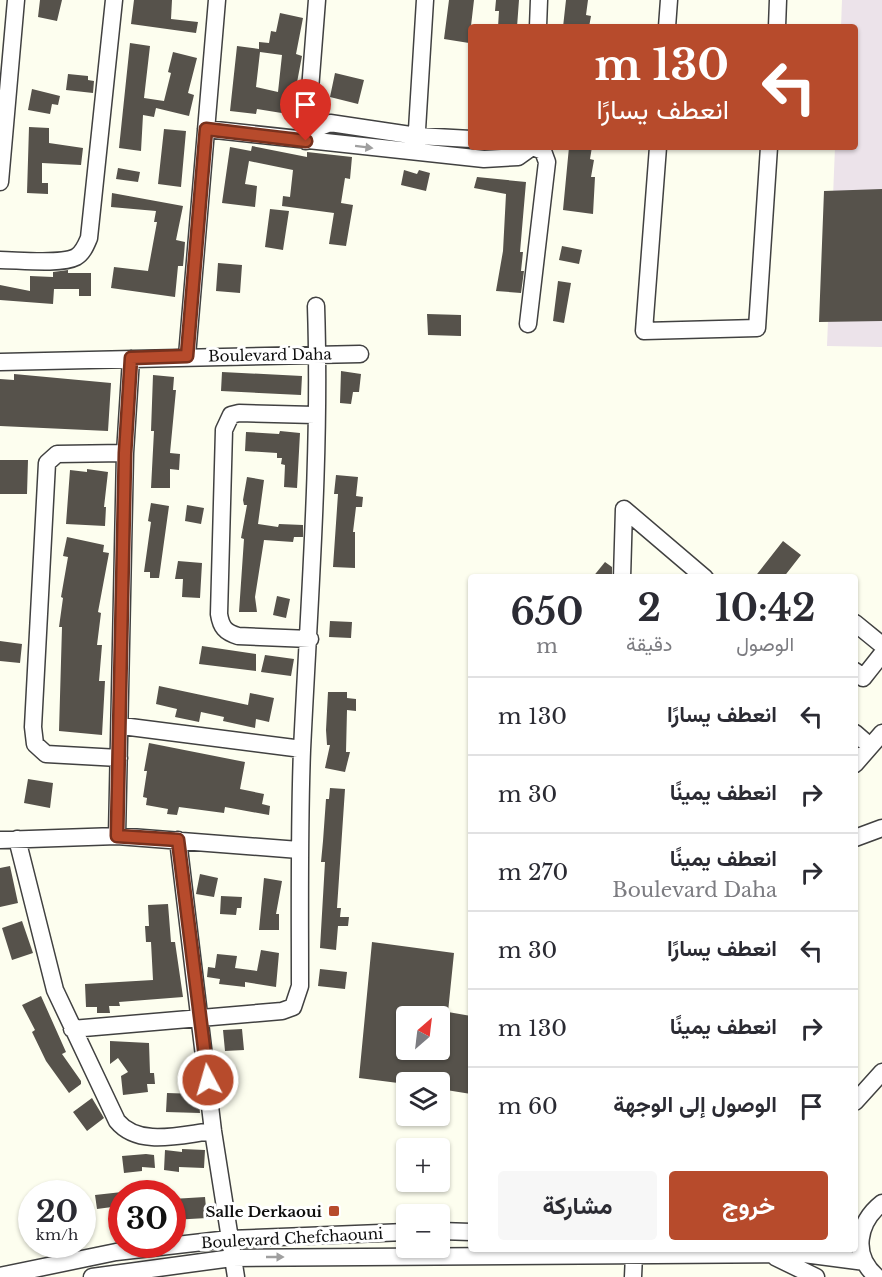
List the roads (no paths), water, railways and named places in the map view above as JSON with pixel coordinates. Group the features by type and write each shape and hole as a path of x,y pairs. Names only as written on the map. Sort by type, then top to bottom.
{"street":[{"path":"0,182 16,0"},
{"path":"0,260 64,260 76,257 85,249 89,238 114,0"},
{"path":"187,356 217,0"},
{"path":"306,141 317,0"},
{"path":"416,153 425,0"},
{"path":"538,24 539,0"},
{"path":"667,24 669,0"},
{"path":"777,24 778,0"},
{"path":"306,141 315,129 330,123 417,136 468,139"},
{"path":"206,129 416,153 502,159 518,157 528,150"},
{"path":"528,324 547,162 543,151 540,150"},
{"path":"658,150 644,331 757,328 769,150"},
{"path":"72,1029 282,1011 296,1002 300,986 299,850 302,749 310,639 317,354 316,306"},
{"name":"Boulevard Daha","path":"0,362 187,356 360,354"},
{"path":"117,836 122,726 125,453 131,358"},
{"path":"310,639 238,636 221,626 219,614 224,430 227,421 231,415 239,413 315,415"},
{"path":"119,758 46,754 37,748 33,727 47,463 57,454 125,453"},
{"path":"622,574 624,509 700,574"},
{"path":"858,625 882,645"},
{"path":"858,676 882,654"},
{"path":"858,676 882,678"},
{"path":"122,726 302,749"},
{"path":"858,760 882,733"},
{"path":"858,736 870,746"},
{"path":"858,837 882,828"},
{"path":"213,1131 148,1137 128,1132 117,1121 72,1029 49,969 8,840 117,836 299,850"},
{"path":"178,840 213,1131 236,1277"},
{"path":"858,1099 882,1072"},
{"path":"877,1277 865,1262 860,1243 861,1222 882,1203"},
{"path":"450,1231 468,1232"},
{"name":"Boulevard Chefchaouni","path":"0,1276 116,1252 229,1239 396,1232"},
{"name":"Boulevard Chefchaouni","path":"92,1277 232,1257 772,1256 804,1254 865,1262"},
{"path":"633,1277 634,1255"},
{"path":"772,1256 816,1277"}],"place":[{"name":"Salle Derkaoui","path":"334,1211"}]}
